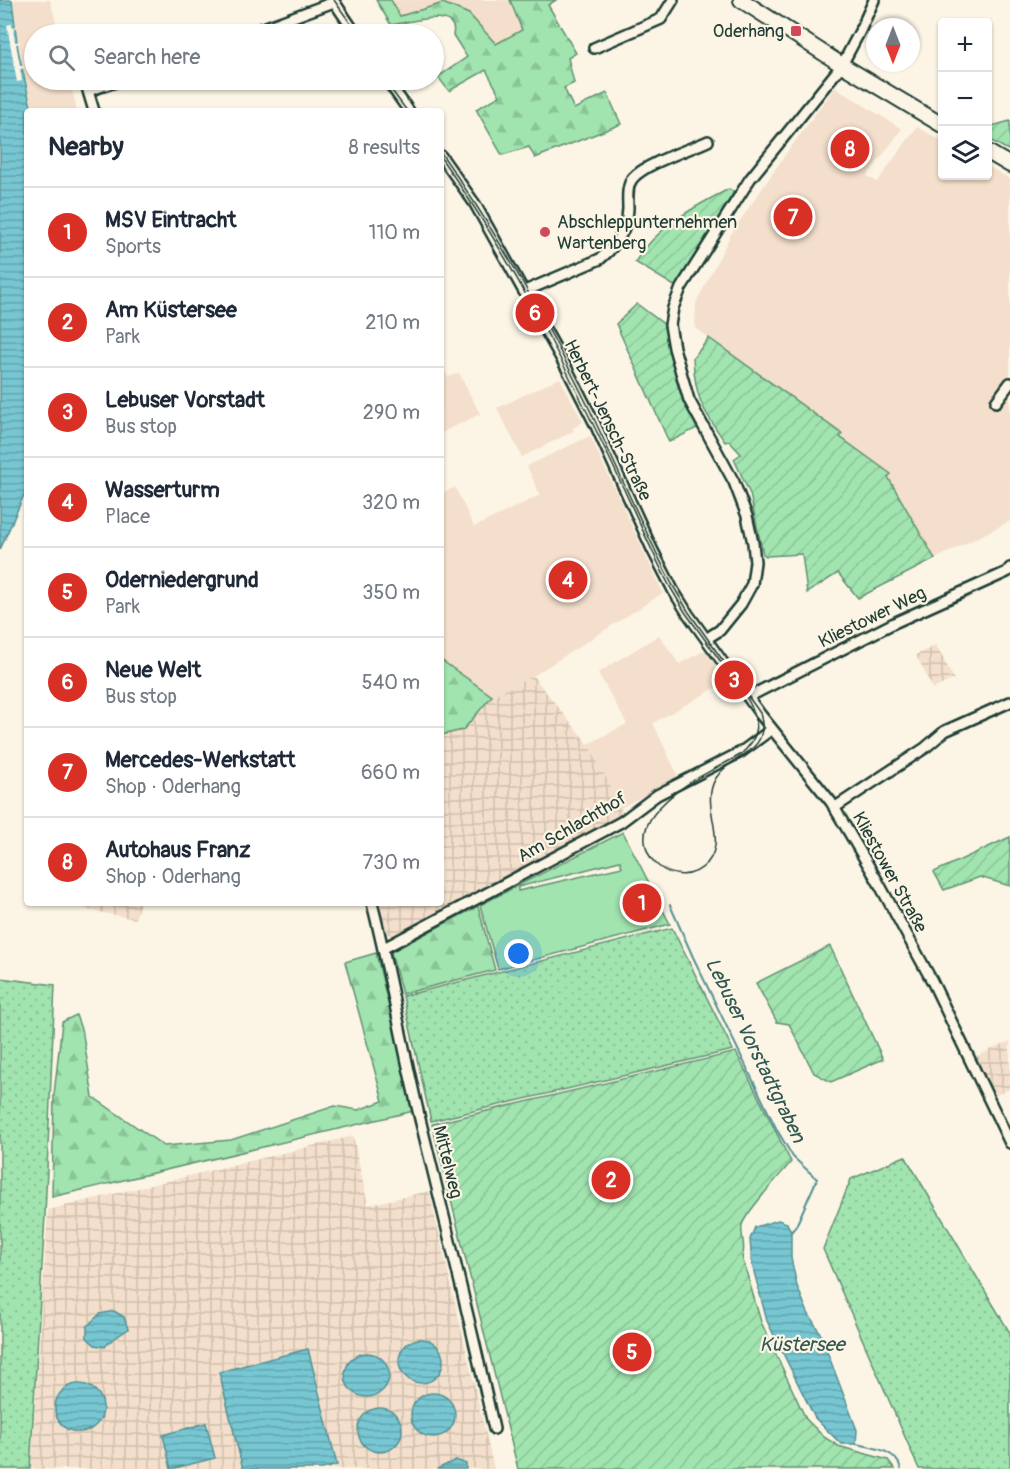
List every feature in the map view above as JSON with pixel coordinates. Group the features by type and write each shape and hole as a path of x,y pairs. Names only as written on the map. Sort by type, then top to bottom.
{"street":[{"path":"594,48 661,19 673,0"},
{"path":"741,0 842,65 938,123"},
{"path":"706,639 720,630 741,604 752,584 754,551 747,516 734,482 689,400 680,374 670,325 674,308 681,288 750,179 842,65 874,0"},
{"path":"273,24 333,1 349,24"},
{"path":"93,108 88,92 94,90"},
{"path":"394,90 407,108"},
{"path":"525,291 600,259 610,251 625,229 628,192 630,182 635,176 647,167 708,141"},
{"path":"992,155 1010,165"},
{"name":"Herbert-Jensch-Straße","path":"444,160 475,204 525,291 595,424 673,590 706,639"},
{"path":"996,402 1010,383"},
{"name":"Kliestower Weg","path":"748,697 896,622 1007,572 1010,568"},
{"name":"Kliestower Straße","path":"706,639 834,808 932,981 1010,1143"},
{"path":"834,808 925,748 945,730 1010,702"},
{"name":"Am Schlachthof","path":"384,948 621,822 657,795 741,752 772,729"},
{"name":"Mittelweg","path":"373,906 384,948 419,1114 468,1312 494,1429"}],"shaded area":[{"path":"13,0 50,0 56,24 24,24 24,71"},
{"path":"391,0 510,0 522,30 496,44 469,14 443,4 400,16"},
{"path":"835,87 902,129 867,176 877,182 917,127 938,139 938,180 992,180 992,168 1010,179 1010,521 935,559 887,478 891,474 839,437 841,433 695,328 696,303 731,234"},
{"path":"28,90 72,90 76,108 32,108"},
{"path":"444,369 448,377 459,373 480,414 444,432"},
{"path":"560,378 583,422 573,428 574,431 522,457 497,408"},
{"path":"590,436 663,593 533,676 492,696 444,662 444,492 455,487 474,527 540,495 527,466"},
{"path":"659,635 679,664 705,650 726,682 653,723 679,778 622,807 588,744 627,724 598,673"},
{"path":"936,645 954,679 933,689 916,655"},
{"path":"533,676 588,744 622,807 619,819 396,936 389,935 383,925 378,906 444,906 444,734 463,730 492,696"},
{"path":"84,906 139,906 135,919 84,909"},
{"path":"1010,1041 1010,1089 994,1096 975,1057"},
{"path":"353,1136 368,1205 429,1191 494,1469 31,1469 48,1210"}],"green space":[{"path":"376,0 391,0 400,16 443,3 469,14 496,44 522,30 510,0 556,0 548,5 576,53 568,58 574,83 564,88 574,109 607,93 621,124 535,158 529,147 502,155 476,109 500,96 486,70 449,91 444,85 444,73 467,57 453,35 453,26 448,21 430,18 390,24"},
{"path":"1010,121 1010,151 992,141 992,126"},
{"path":"729,189 734,192 676,287 635,262 665,228 702,203"},
{"path":"637,304 665,325 677,383 697,428 669,442 616,324"},
{"path":"709,338 842,434 840,437 891,474 888,477 935,559 858,598 838,573 807,593 802,554 766,556 763,554 750,494 734,459 741,454 729,441 725,442 706,412 698,394 693,358"},
{"path":"444,662 492,696 463,730 444,734"},
{"path":"623,832 670,924 498,969 480,905","holes":["620,861 622,867 518,891 518,887"]},
{"path":"1010,837 1010,886 980,877 944,890 934,872"},
{"path":"478,906 495,970 402,994 391,952"},
{"path":"672,928 733,1050 431,1121 403,996"},
{"path":"830,946 883,1059 831,1082 814,1073 789,1024 777,1022 756,983"},
{"path":"376,953 414,1111 52,1197 54,1095 62,1022 76,1015 83,1035 93,1097 164,1146 231,1140 335,1106 358,1110 383,1101 345,962"},
{"path":"0,978 55,985 45,1215 30,1469 0,1469"},
{"path":"736,1052 791,1162 756,1203 742,1225 744,1249 742,1257 761,1322 806,1419 824,1437 838,1446 888,1460 895,1469 518,1469 432,1124"},
{"path":"905,1156 1010,1333 1010,1469 919,1469 823,1249 851,1179"}],"water":[{"path":"0,0 12,0 18,50 24,76 24,90 27,90 31,108 24,108 24,495 0,550"},
{"name":"Küstersee","path":"778,1220 787,1223 791,1232 791,1258 797,1286 808,1313 820,1333 857,1430 856,1444 841,1444 815,1418 767,1321 752,1264 750,1239 755,1227"},
{"path":"114,1311 124,1317 128,1329 105,1347 95,1345 87,1338 87,1326 100,1314"},
{"path":"421,1339 436,1346 443,1361 436,1376 421,1383 406,1376 399,1361 406,1346"},
{"path":"308,1349 337,1465 323,1469 243,1469 219,1372"},
{"path":"367,1353 382,1360 389,1375 382,1390 367,1397 352,1390 345,1375 352,1360"},
{"path":"79,1384 96,1391 103,1408 96,1425 79,1432 62,1425 55,1408 62,1391"},
{"path":"433,1393 448,1400 455,1415 448,1430 433,1437 418,1430 411,1415 418,1400"},
{"path":"380,1408 395,1415 402,1430 395,1445 380,1452 365,1445 358,1430 365,1415"},
{"path":"206,1423 215,1458 171,1469 163,1435"},
{"path":"456,1460 466,1464 466,1469 437,1469"}],"pier":[{"path":"7,25 18,26 13,29 15,42 20,41 16,44 20,66 24,66 20,69 22,81 17,82"}],"waterway":[{"name":"Lebuser Vorstadtgraben","path":"670,905 777,1130 793,1157 817,1179 796,1226 791,1232"},
{"name":"Lebuser Vorstadtgraben","path":"856,1444 883,1450 895,1458 901,1469"}],"tram line":[{"path":"334,0 351,24"},
{"path":"391,90 405,108"},
{"path":"444,157 501,245 555,341 672,584 688,611 760,713 762,727 756,745 731,763 716,778 710,799 715,832 713,852 708,862 696,872 683,875 658,866 650,856 645,843 646,829 654,814 672,795 740,755 747,748 757,728 754,714 747,698 685,612 669,585 550,339 487,228 444,162"}],"place":[{"name":"Oderhang","path":"796,31"},
{"name":"Autohaus Franz","path":"850,149"},
{"name":"Mercedes-Werkstatt","path":"793,217"},
{"name":"Abschleppunternehmen Wartenberg","path":"545,232"},
{"name":"Neue Welt","path":"535,313"},
{"name":"Wasserturm","path":"568,580"},
{"name":"Lebuser Vorstadt","path":"734,680"},
{"name":"MSV Eintracht","path":"642,903"},
{"name":"Am Küstersee","path":"611,1180"},
{"name":"Oderniedergrund","path":"632,1352"}]}
